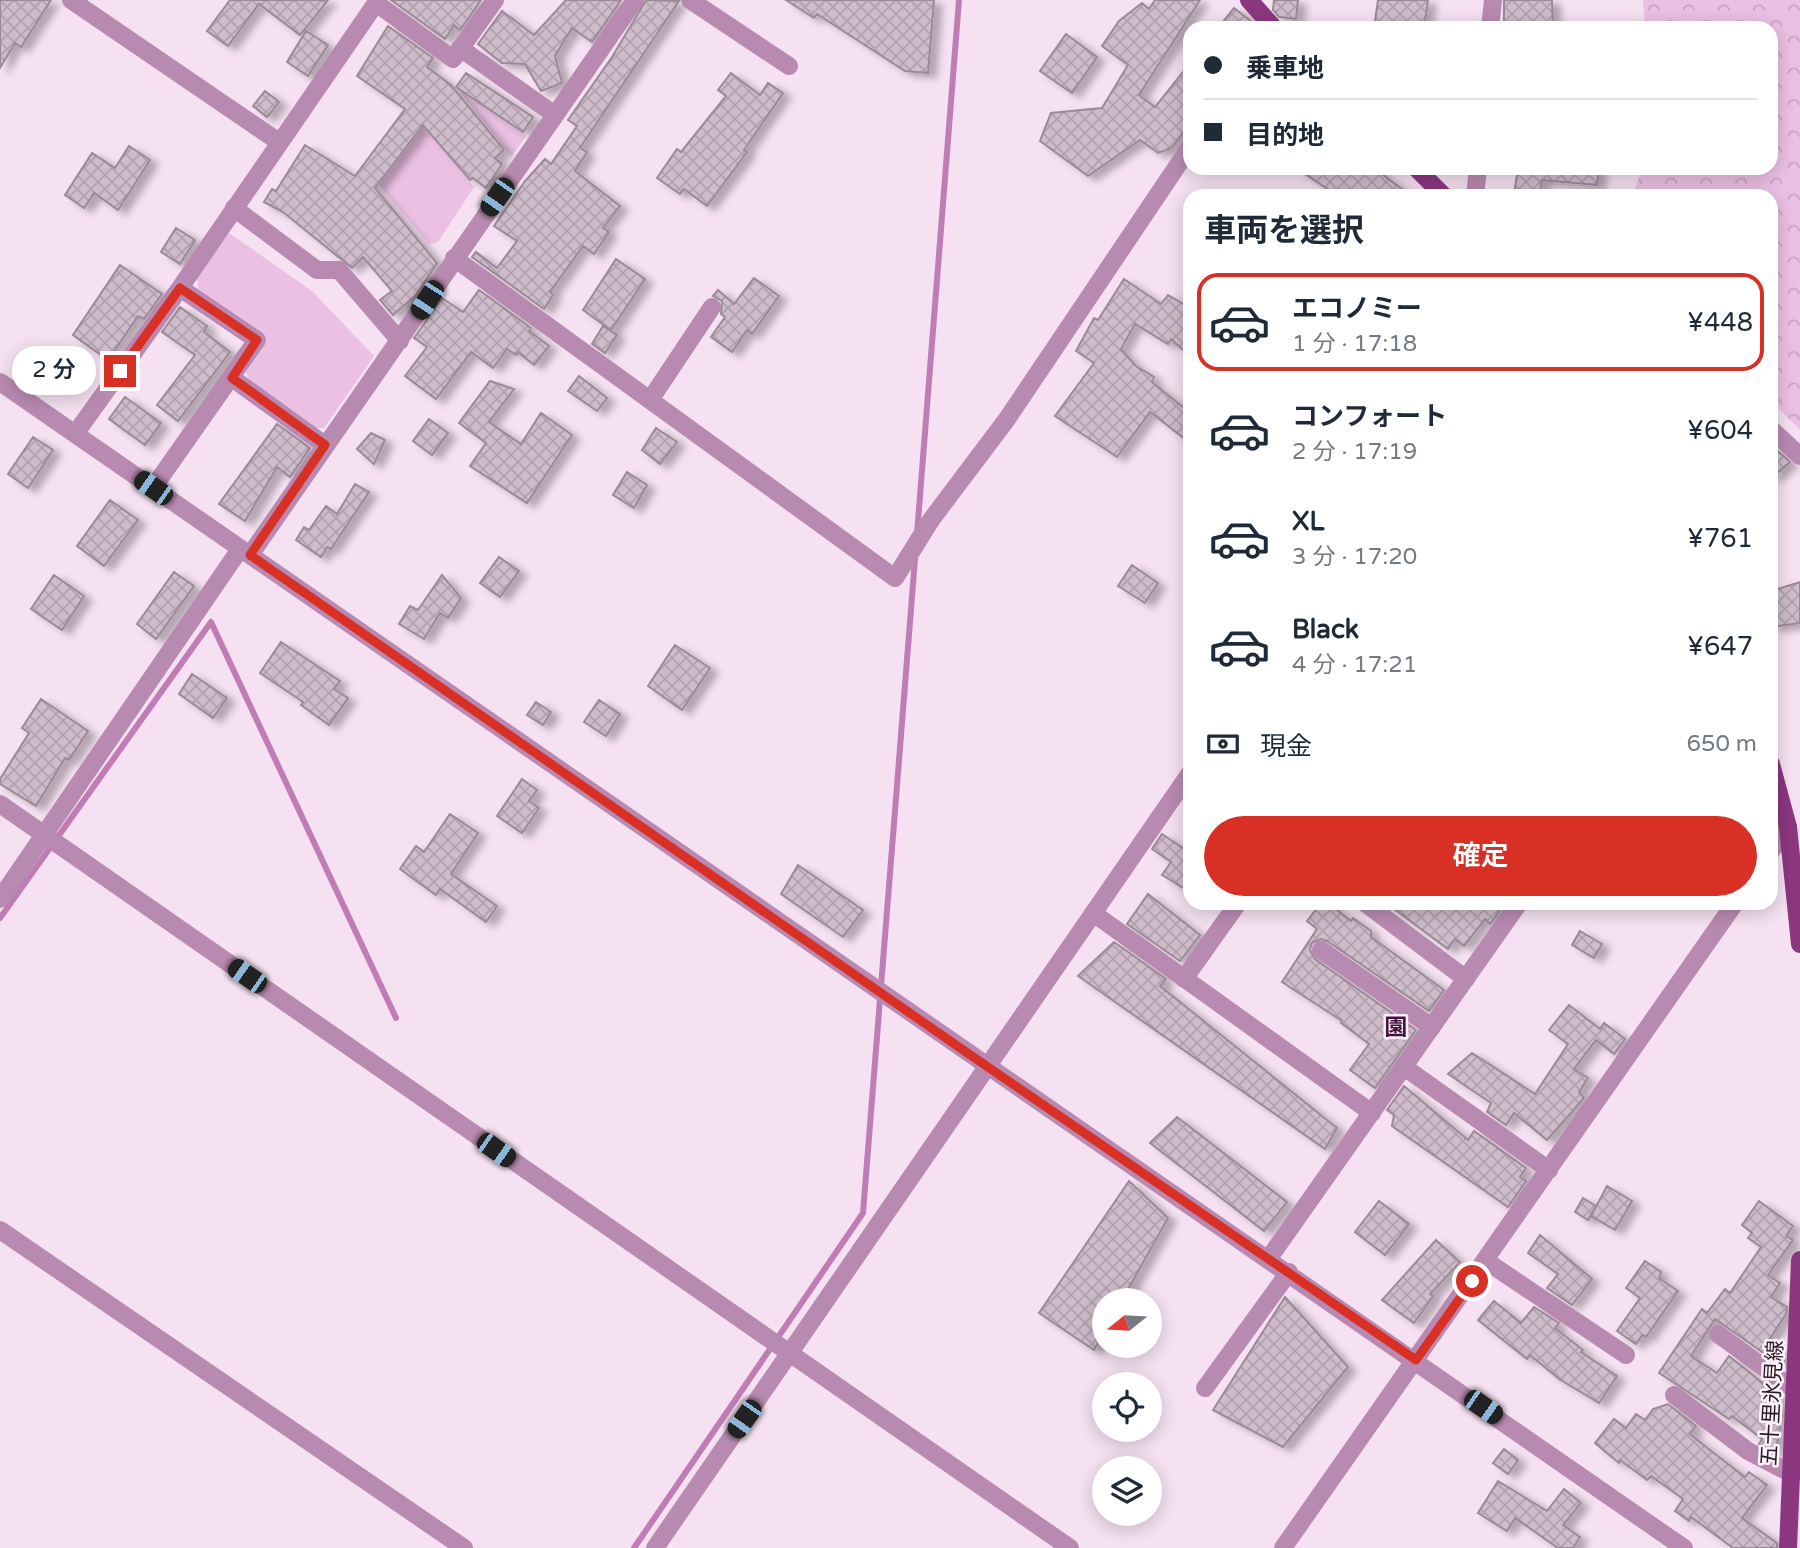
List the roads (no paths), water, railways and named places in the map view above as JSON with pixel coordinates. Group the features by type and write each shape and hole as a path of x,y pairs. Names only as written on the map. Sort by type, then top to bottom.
{"main road":[{"path":"1248,0 1268,21"},
{"path":"1423,175 1437,189"},
{"path":"1778,790 1788,827 1800,944"},
{"name":"五十里氷見線","path":"1788,1548 1800,1260"}],"street":[{"path":"72,0 279,142"},
{"path":"75,434 180,288 376,3 453,59 495,0"},
{"path":"0,899 245,552 400,341 454,258 635,0"},
{"path":"690,0 789,66"},
{"path":"1491,21 1493,0"},
{"path":"460,48 555,115"},
{"path":"454,258 895,578 931,520 1007,419 1183,157"},
{"path":"234,208 317,270 339,271 400,341"},
{"path":"153,488 257,340 180,288"},
{"path":"650,400 712,307"},
{"path":"232,378 325,445"},
{"path":"0,382 987,1067 1269,1258 1684,1548"},
{"path":"1778,436 1800,456"},
{"path":"655,1548 1183,783"},
{"path":"0,804 1070,1548"},
{"path":"1778,841 1788,827"},
{"path":"1184,979 1233,910"},
{"path":"1374,910 1466,979"},
{"path":"1269,1258 1515,910"},
{"path":"1283,1548 1730,910"},
{"path":"1093,913 1372,1113"},
{"path":"1321,950 1432,1027"},
{"path":"1404,1067 1549,1170"},
{"path":"0,1230 464,1548"},
{"path":"1486,1261 1626,1355"},
{"path":"1205,1388 1289,1272"},
{"path":"1718,1334 1796,1391"},
{"path":"1674,1395 1748,1451 1792,1474"}],"waterway":[{"path":"917,534 959,0"},
{"path":"634,1548 863,1213 915,559"},
{"path":"0,918 211,622 396,1018"}],"district":[{"name":"園","path":"1396,1027"}]}
